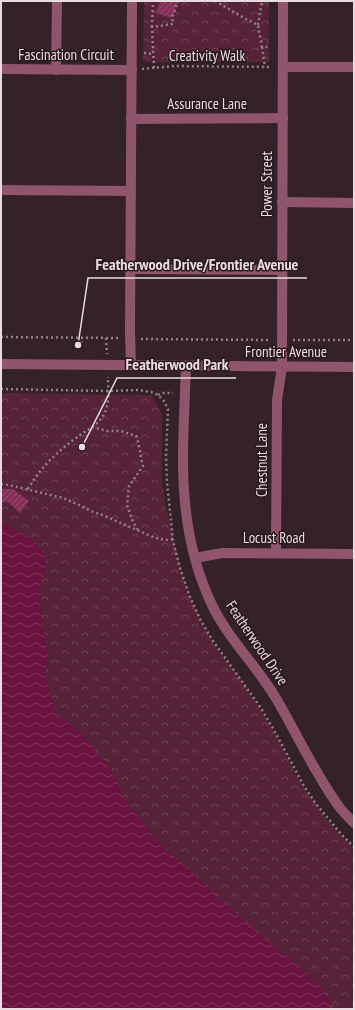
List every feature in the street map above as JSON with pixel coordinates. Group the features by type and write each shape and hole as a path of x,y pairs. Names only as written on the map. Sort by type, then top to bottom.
{"street":[{"path":"56,70 57,1"},
{"path":"131,365 130,269 132,1"},
{"name":"Power Street","path":"282,367 283,1"},
{"path":"283,67 354,67"},
{"name":"Fascination Circuit","path":"1,69 132,70"},
{"name":"Assurance Lane","path":"131,119 283,118"},
{"path":"1,190 131,191"},
{"path":"282,202 354,203"},
{"path":"130,269 282,270"},
{"name":"Frontier Avenue","path":"1,364 354,367"},
{"name":"Featherwood Drive","path":"186,366 183,461 184,486 186,511 191,539 202,582 225,628 276,698 327,789 340,809 354,823"},
{"name":"Chestnut Lane","path":"276,553 277,400 282,367"},
{"name":"Locust Road","path":"195,558 222,553 354,554"}],"path":[{"path":"154,1 152,27 154,68"},
{"path":"152,27 172,24 172,18 178,1"},
{"path":"216,1 258,25"},
{"path":"262,1 258,25 264,67"},
{"path":"262,47 269,47"},
{"path":"144,53 153,54"},
{"name":"Creativity Walk","path":"132,70 174,66 283,67"},
{"path":"1,337 354,340"},
{"path":"78,345 81,345 81,338"},
{"path":"28,489 34,478 57,453 103,417 106,410 108,391"},
{"path":"92,427 107,431 121,431 136,436 143,466 129,486 127,504 133,522 139,531"},
{"path":"1,484 63,498 155,538 165,540 173,539"}],"green space":[{"path":"144,1 269,1 269,62 143,62"},
{"path":"1,393 152,395 162,414 162,479 165,504 188,593 205,629 264,715 308,794 328,821 354,849 354,1009 1,1009"}],"water":[{"path":"1,522 32,539 44,553 46,566 40,587 41,616 48,655 45,675 56,713 82,734 107,765 130,807 156,840 268,942 299,965 322,988 335,1009 1,1009"}],"building":[{"path":"160,1 178,1 172,18 156,13"},
{"path":"1,489 13,489 29,501 20,513 8,502 1,502"}],"place":[{"name":"Featherwood Drive/Frontier Avenue","path":"78,345"},
{"name":"Featherwood Park","path":"82,447"}]}
